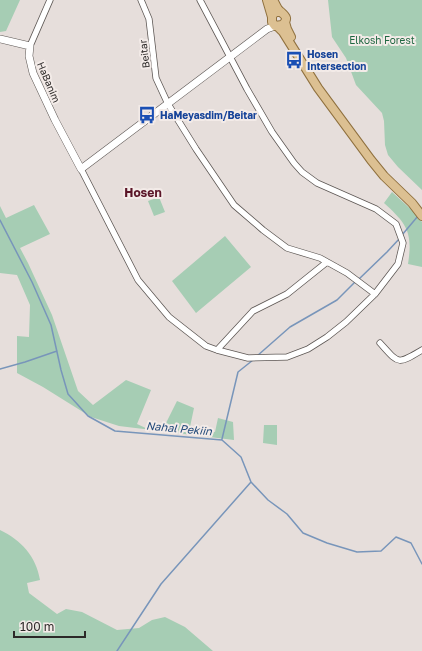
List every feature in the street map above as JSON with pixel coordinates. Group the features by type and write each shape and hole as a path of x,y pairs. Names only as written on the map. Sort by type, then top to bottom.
{"main road":[{"path":"266,0 274,22 283,32 318,88 370,160 412,203 422,216"},
{"path":"273,0 276,6 285,15 285,22 289,34 326,93 380,166 422,208"},
{"path":"274,22 274,13 281,12"},
{"path":"274,22 282,25 285,22"}],"street":[{"name":"HaBanim","path":"50,0 30,46 29,56 33,73 55,120 81,169"},
{"name":"Beitar","path":"141,0 149,19 156,78 168,104 196,149 234,204 263,230 287,248 320,258 347,273 375,294"},
{"path":"200,0 230,57 247,90 272,132 294,163 302,172 317,183 376,209 396,224 403,243 398,264 375,294 346,322 327,337 308,348 287,357 248,358 206,346 169,317 138,280 81,169 230,57 267,30 274,22"},
{"path":"0,39 30,46"},
{"path":"217,350 253,311 287,294 327,262"},
{"path":"380,343 395,360 398,361 404,361 422,350"}],"green space":[{"path":"0,0 20,0 6,31 0,32"},
{"name":"Elkosh Forest","path":"328,0 422,0 422,190 388,155 385,145 384,121 382,113 356,85 346,58 332,37"},
{"path":"392,192 415,213 422,222 422,267 408,264 410,244 409,236 403,223 384,203"},
{"path":"159,197 165,212 154,216 148,201"},
{"path":"34,205 50,234 20,248 52,315 78,391 93,405 126,380 151,390 137,424 149,430 119,426 91,417 43,387 17,373 17,336 29,337 30,305 17,275 0,273 0,206 6,218"},
{"path":"225,236 251,267 196,313 172,281"},
{"path":"177,401 194,408 190,427 215,432 218,418 233,422 234,440 150,430 153,426 162,431"},
{"path":"264,425 277,425 277,445 263,443"},
{"path":"0,530 21,544 35,563 40,580 27,583 29,593 57,614 66,609 82,612 117,630 139,628 152,620 165,617 185,627 213,651 0,651"}],"waterway":[{"path":"402,235 418,216"},
{"name":"Nahal Pekiin","path":"0,220 32,282 51,325 68,394 88,416 115,431 222,440 241,457 251,482 268,500 287,514 303,533 327,543 357,552 381,551 396,537 411,543 422,564"},
{"path":"359,279 400,238"},
{"path":"257,356 290,327 337,300 356,281"},
{"path":"0,369 57,351"},
{"path":"222,439 238,372 253,360"},
{"path":"117,651 161,584 251,482"}],"place":[{"name":"Hosen Intersection","path":"294,60"},
{"name":"HaMeyasdim/Beitar","path":"147,115"}],"district":[{"name":"Hosen","path":"143,192"}]}
